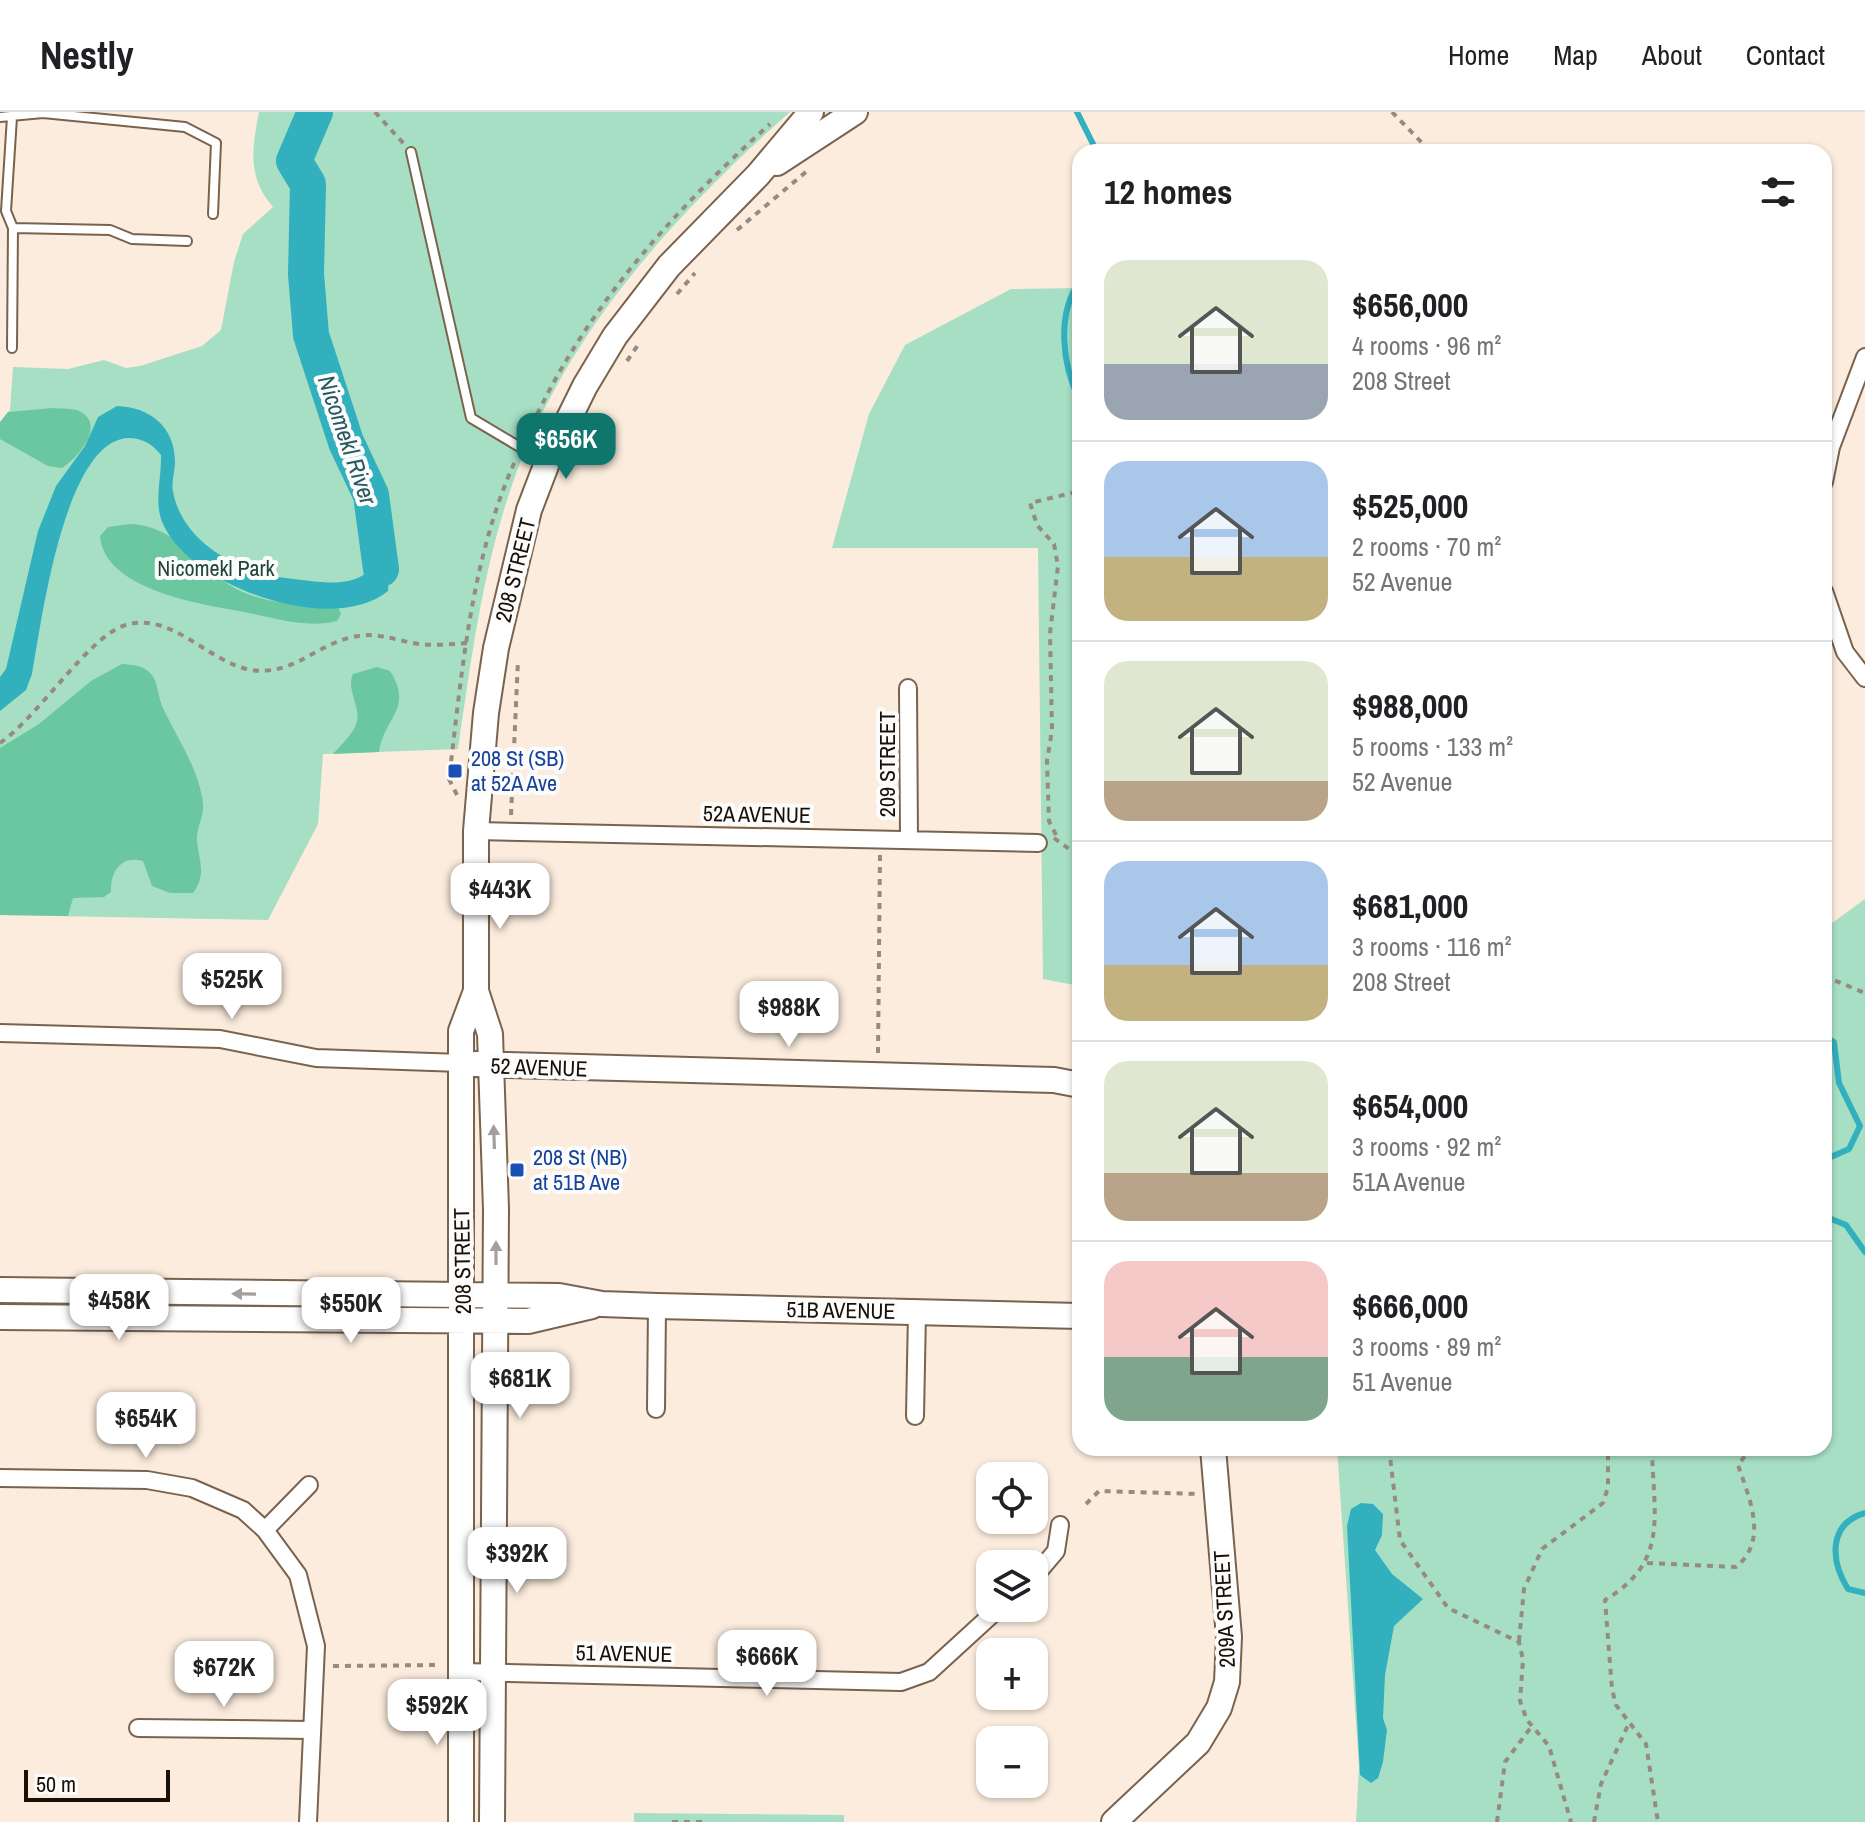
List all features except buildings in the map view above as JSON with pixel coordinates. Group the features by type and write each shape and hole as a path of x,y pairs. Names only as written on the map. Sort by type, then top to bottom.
{"main road":[{"name":"208 STREET","path":"492,1822 496,1296 490,1034 476,991 476,831 486,713 499,634 516,557 547,463 585,386 645,295 694,237 758,175 811,112"},
{"name":"208 STREET","path":"758,175 855,112"},
{"name":"208 STREET","path":"461,1822 453,1668 463,1321 461,1031 476,991"},
{"name":"52 AVENUE","path":"461,1063 1054,1080 1072,1083"},
{"name":"51B AVENUE","path":"0,1290 559,1296 602,1304 1072,1316"},
{"name":"51B AVENUE","path":"0,1317 528,1321 602,1304"},
{"name":"209A STREET","path":"1114,1822 1198,1743 1219,1708 1227,1682 1229,1637 1214,1456"}],"street":[{"path":"1832,444 1865,357"},
{"path":"1832,614 1845,652 1865,678"},
{"name":"209 STREET","path":"908,688 909,840"},
{"name":"52A AVENUE","path":"476,831 1038,843"},
{"name":"52 AVENUE","path":"0,1033 220,1039 316,1058 461,1063"},
{"path":"656,1409 657,1306"},
{"path":"915,1416 917,1312"},
{"path":"0,1478 147,1480 192,1488 243,1510 265,1530 298,1575 316,1646 308,1822"},
{"path":"265,1530 309,1485"},
{"path":"1048,1560 1056,1551 1060,1525"},
{"name":"51 AVENUE","path":"453,1668 492,1673 901,1682 929,1672 984,1622"},
{"path":"138,1728 310,1730"}],"lane":[{"path":"0,117 43,112 185,127 216,143 213,214"},
{"path":"12,117 6,211 13,228 12,348"},
{"path":"411,152 471,418 547,463"},
{"path":"13,228 110,230 132,239 187,241"}],"path":[{"path":"375,112 411,152"},
{"path":"1392,112 1423,144"},
{"path":"728,238 813,166"},
{"path":"673,298 698,269"},
{"path":"622,370 646,333"},
{"path":"449,779 468,643 494,518 514,463"},
{"path":"1072,493 1030,503 1037,525 1054,544 1058,566 1050,633 1052,730 1047,761 1049,821 1057,837 1072,850"},
{"path":"0,743 19,728 104,637 135,623 169,629 230,663 264,671 294,666 355,636 380,635 424,644 468,643"},
{"path":"511,806 519,656"},
{"path":"1038,843 1057,837"},
{"path":"878,1076 880,839"},
{"path":"1832,979 1865,993"},
{"path":"1390,1456 1400,1540 1448,1608 1519,1645"},
{"path":"1571,1822 1549,1746 1532,1726 1520,1701 1523,1660 1519,1645 1524,1589 1542,1549 1603,1503 1608,1487 1608,1456"},
{"path":"1652,1456 1653,1540 1647,1563 1623,1589 1605,1600 1612,1689 1616,1705 1646,1744 1658,1822"},
{"path":"1647,1563 1736,1567 1746,1559 1752,1547 1755,1518 1738,1465 1745,1456"},
{"path":"1086,1504 1099,1491 1203,1494"},
{"path":"315,1666 453,1668"},
{"path":"1594,1822 1601,1784 1629,1722"},
{"path":"1497,1822 1505,1762 1532,1726"},
{"path":"672,1822 704,1822"}],"green space":[{"name":"Nicomekl Park","path":"259,112 790,112 746,152 664,237 591,330 560,380 533,433 511,488 492,552 478,617 458,749 323,754 318,824 268,920 0,915 0,422 10,410 13,367 68,369 104,360 126,368 140,366 202,346 221,330 234,262 243,234 273,207 255,174 253,150"},
{"path":"1072,288 1072,984 1043,979 1038,548 832,548 869,414 905,345 1011,289"},
{"path":"53,408 79,411 90,424 90,432 82,449 62,468 48,466 0,439 0,422 8,412"},
{"path":"130,524 148,527 177,541 215,574 245,593 279,602 338,607 341,614 337,621 300,623 201,604 156,591 118,569 105,554 100,536 108,527"},
{"path":"122,664 141,667 153,677 163,708 197,779 203,804 197,836 200,880 193,893 170,893 152,886 143,861 129,860 115,872 111,892 104,897 73,898 68,916 0,915 0,748 39,724 91,681"},
{"path":"377,667 390,671 399,695 379,752 333,754 355,727 357,720 351,687 353,674"},
{"path":"1865,899 1865,1822 1356,1822 1359,1766 1338,1456 1832,1456 1832,923"},
{"path":"634,1813 844,1815 844,1822 634,1822"}],"water":[{"path":"117,406 140,410 165,429 174,449 173,488 179,511 189,528 218,554 236,564 274,576 320,582 348,581 365,574 369,559 362,521 378,523 389,562 388,591 364,604 334,609 301,607 235,586 205,569 181,550 161,519 158,501 161,455 147,443 130,438 107,446 88,468 72,500 50,578 32,674 26,690 0,711 0,677 6,669 38,531 56,486 85,446 98,417"},
{"path":"1361,1503 1373,1504 1383,1514 1382,1535 1375,1550 1392,1574 1423,1599 1394,1626 1385,1675 1383,1718 1387,1730 1383,1762 1378,1778 1371,1783 1360,1775 1347,1526 1351,1509"}],"waterway":[{"name":"Nicomekl River","path":"315,112 294,161 308,184 306,274 311,335 346,442 371,495 381,569"},
{"path":"1077,112 1093,144"},
{"path":"1072,294 1064,340 1072,381"},
{"path":"1832,1041 1839,1083 1860,1126 1849,1149 1832,1156"},
{"path":"1832,1219 1846,1225 1865,1252"},
{"path":"1865,1513 1844,1526 1836,1545 1838,1567 1848,1589 1865,1593"}],"place":[{"name":"208 St (SB) at 52A Ave","path":"455,771"},
{"name":"208 St (NB) at 51B Ave","path":"517,1170"}]}
